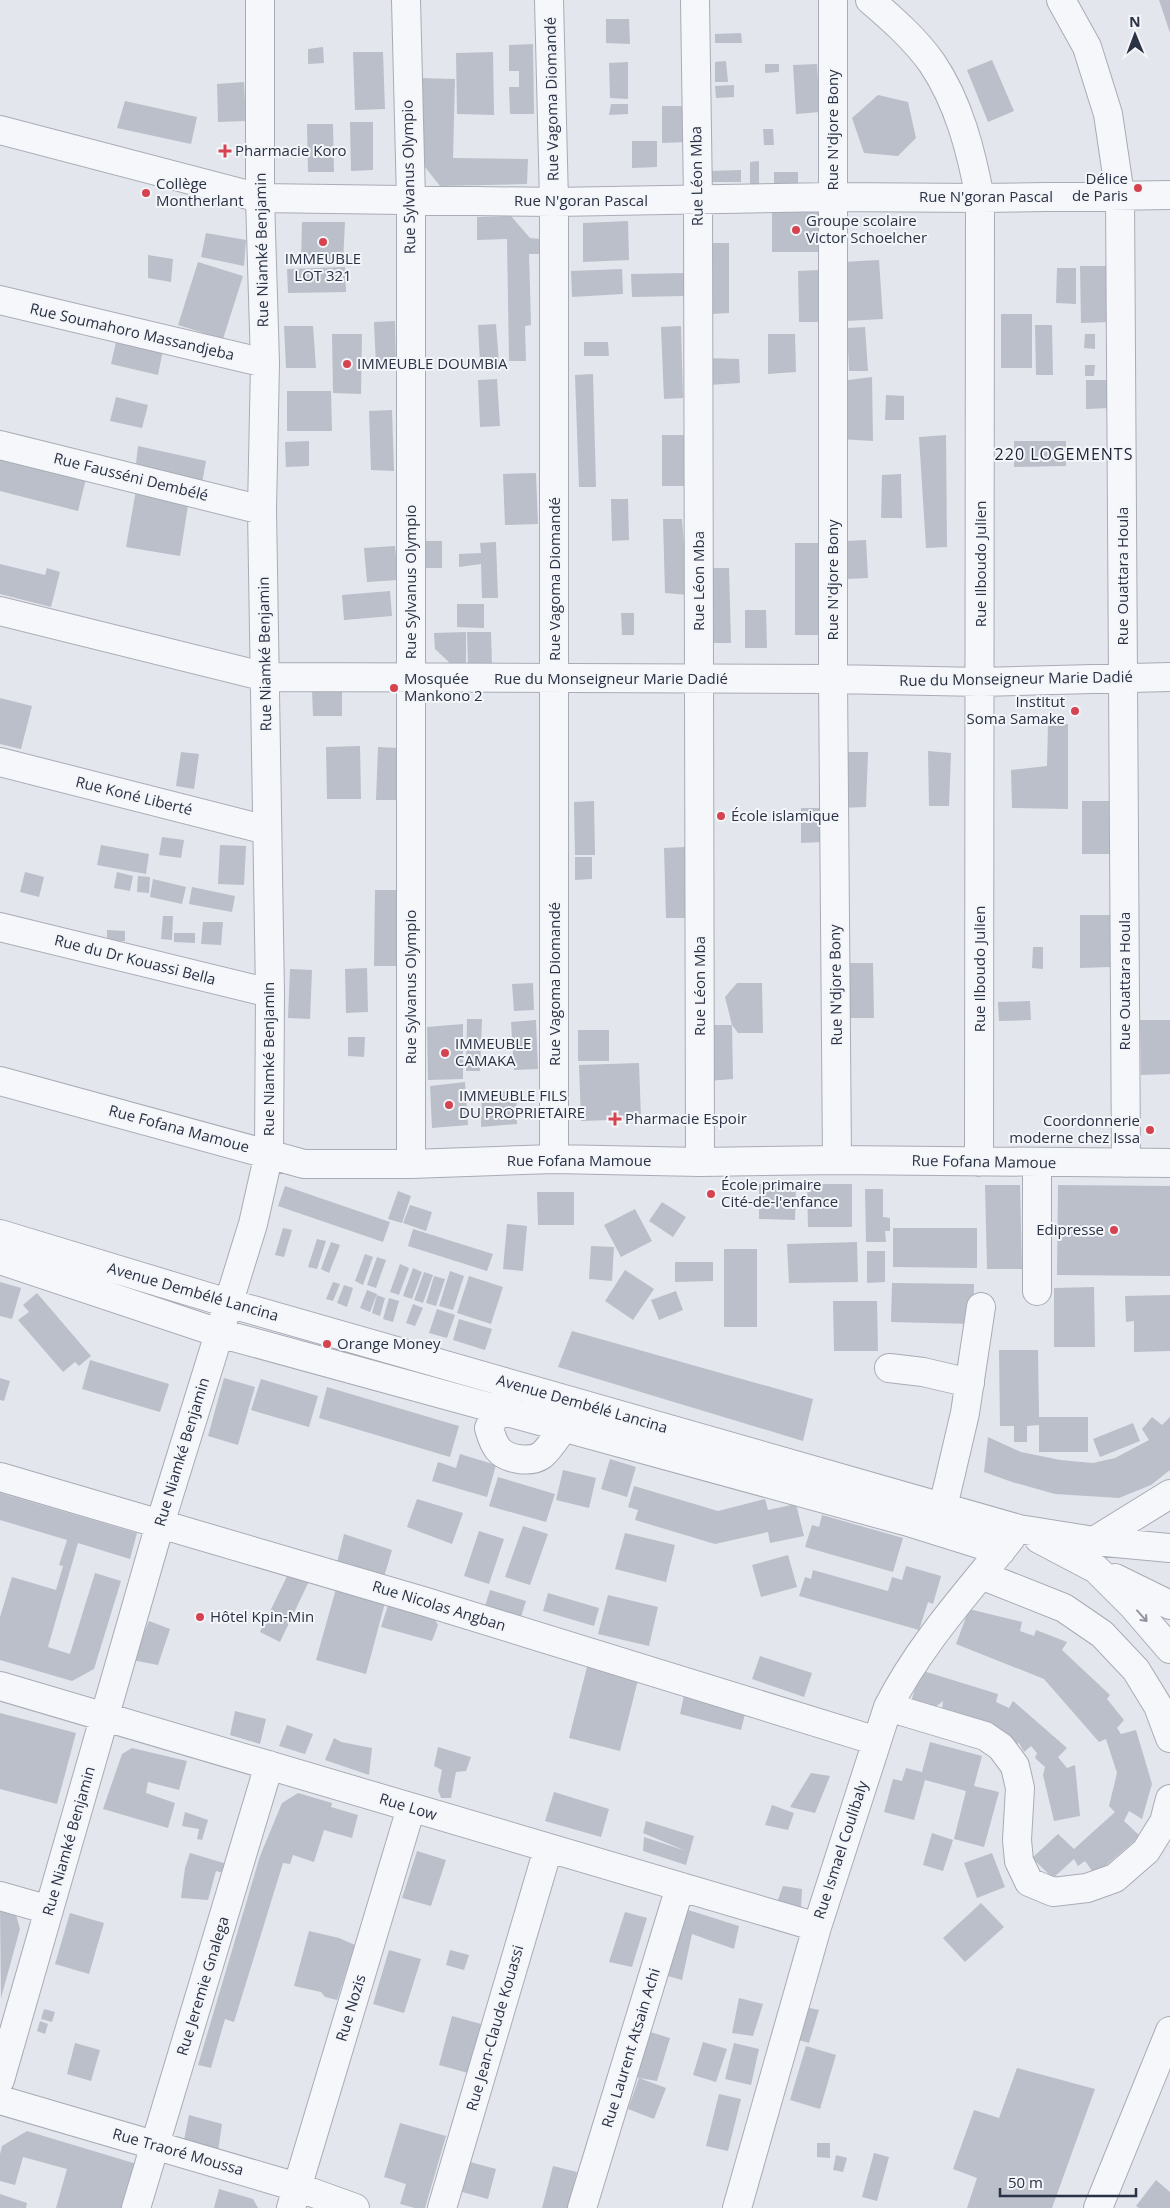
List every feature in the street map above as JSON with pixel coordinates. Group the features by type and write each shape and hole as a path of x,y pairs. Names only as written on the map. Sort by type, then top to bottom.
{"street":[{"name":"Rue Niamké Benjamin","path":"0,2080 160,1524 253,1224 269,1153 270,993 262,510 265,363 260,198 260,0"},
{"name":"Rue Sylvanus Olympio","path":"406,0 410,200 412,679 411,1164"},
{"name":"Rue Vagoma Diomandé","path":"549,0 554,202 556,679 554,1159"},
{"name":"Rue Léon Mba","path":"695,0 698,200 700,1162"},
{"name":"Rue N'djore Bony","path":"833,0 833,679 838,1160"},
{"name":"Rue Ilboudo Julien","path":"870,0 901,27 932,63 956,109 968,141 980,198 981,682 979,1162"},
{"name":"Rue Ouattara Houla","path":"1061,0 1087,47 1108,114 1120,195 1126,1164"},
{"name":"Rue N'goran Pascal","path":"0,130 260,198 554,202 833,197 980,198 1170,195"},
{"name":"Rue Soumahoro Massandjeba","path":"0,300 265,363"},
{"name":"Rue Fausséni Dembélé","path":"0,445 262,510"},
{"name":"Rue du Monseigneur Marie Dadié","path":"0,611 266,677 833,679 981,682 1170,677"},
{"name":"Rue Koné Liberté","path":"0,762 267,830"},
{"name":"Rue du Dr Kouassi Bella","path":"0,927 270,993"},
{"name":"Rue Fofana Mamoue","path":"0,1081 304,1164 411,1164 554,1159 700,1162 838,1160 1170,1164"},
{"path":"1037,1163 1037,1291"},
{"name":"Avenue Dembélé Lancina","path":"0,1234 228,1303 1019,1529 1094,1541 1170,1548"},
{"path":"0,1260 219,1333 905,1521 1001,1551"},
{"path":"943,1507 965,1413 981,1307"},
{"path":"889,1368 923,1372 970,1383"},
{"path":"510,1383 489,1428 493,1441 500,1451 517,1459 532,1459 542,1455 564,1427"},
{"name":"Rue Nicolas Angban","path":"0,1477 426,1602 877,1741"},
{"path":"1094,1541 1170,1494"},
{"path":"1019,1529 1170,1605"},
{"name":"Rue Ismael Coulibaly","path":"737,2208 817,1927 888,1707 905,1674 1019,1529"},
{"path":"1096,1569 1133,1606 1170,1649"},
{"path":"981,1575 1064,1608 1102,1634 1136,1670 1158,1706 1170,1738"},
{"name":"Rue Low","path":"0,1686 817,1927"},
{"path":"888,1707 986,1736 1001,1747 1015,1766 1020,1788 1019,1861 1029,1882 1053,1892 1087,1888 1115,1878 1146,1851 1164,1822 1170,1799"},
{"name":"Rue Jeremie Gnalega","path":"136,2208 269,1765"},
{"name":"Rue Nozis","path":"294,2198 411,1808"},
{"name":"Rue Jean-Claude Kouassi","path":"442,2208 548,1849"},
{"name":"Rue Laurent Atsain Achi","path":"582,2208 680,1887"},
{"path":"0,1896 49,1910"},
{"path":"1098,2208 1170,2031"},
{"name":"Rue Traoré Moussa","path":"0,2100 155,2145 294,2198 355,2208"}],"building":[{"path":"1159,0 1170,0 1170,33"},
{"path":"606,19 629,19 630,44 606,43"},
{"path":"741,33 742,43 715,43 715,34"},
{"path":"533,44 534,114 510,114 509,87 519,87 519,71 509,71 509,45"},
{"path":"323,47 324,63 308,64 308,49"},
{"path":"353,52 383,52 385,109 355,110"},
{"path":"493,52 494,115 457,114 456,53"},
{"path":"992,60 1014,111 988,122 967,70"},
{"path":"726,61 728,82 715,82 715,62"},
{"path":"628,62 628,99 610,98 609,63"},
{"path":"765,64 779,64 779,72 765,73"},
{"path":"817,64 820,112 796,114 793,65"},
{"path":"419,78 455,79 453,158 528,159 527,184 440,186 425,167"},
{"path":"244,82 246,121 218,122 217,84"},
{"path":"734,85 734,97 716,98 715,86"},
{"path":"878,95 908,102 916,138 898,156 864,153 852,118"},
{"path":"125,101 197,117 191,144 117,128"},
{"path":"611,104 628,104 628,114 609,115"},
{"path":"662,106 688,106 688,142 662,143"},
{"path":"350,122 373,122 373,170 351,171"},
{"path":"307,124 333,124 334,172 308,172"},
{"path":"763,129 773,129 774,145 764,145"},
{"path":"632,141 657,141 657,167 632,168"},
{"path":"759,161 759,188 750,189 750,162"},
{"path":"741,170 741,182 711,182 710,171"},
{"path":"774,172 798,172 798,183 774,183"},
{"path":"772,211 826,212 826,252 772,252"},
{"path":"511,216 530,238 540,239 541,254 529,254 531,325 525,326 526,361 509,361 507,239 477,240 477,217"},
{"path":"628,221 629,260 583,262 583,223"},
{"name":"IMMEUBLE LOT 321","path":"302,222 345,222 343,263 301,262"},
{"path":"206,233 246,240 244,266 201,257"},
{"path":"709,243 729,243 729,313 711,314"},
{"path":"148,255 173,259 171,282 148,278"},
{"path":"879,260 883,319 846,321 842,262"},
{"path":"198,262 243,276 223,339 178,325"},
{"path":"1080,266 1110,266 1110,322 1081,323"},
{"path":"345,267 346,292 288,293 287,269"},
{"path":"1057,268 1076,268 1076,304 1056,303"},
{"path":"622,269 623,294 572,297 571,271"},
{"path":"819,270 820,322 799,322 798,271"},
{"path":"686,273 686,296 632,297 631,274"},
{"path":"1001,314 1032,314 1032,368 1001,368"},
{"path":"395,321 396,366 376,366 374,322"},
{"path":"496,324 499,362 480,363 478,325"},
{"path":"1035,325 1052,325 1053,375 1036,375"},
{"path":"284,326 313,326 316,368 286,368"},
{"path":"681,326 683,398 664,399 661,327"},
{"path":"865,327 868,371 849,371 847,328"},
{"name":"IMMEUBLE DOUMBIA","path":"332,334 362,334 361,394 333,393"},
{"path":"768,334 795,334 796,372 768,374"},
{"path":"1085,334 1095,334 1095,349 1084,348"},
{"path":"116,342 163,350 158,375 111,364"},
{"path":"584,342 608,342 609,356 584,356"},
{"path":"706,358 739,359 740,383 708,385"},
{"path":"1085,365 1095,365 1094,376 1085,376"},
{"path":"593,374 596,487 579,487 575,375"},
{"path":"872,377 873,441 839,439 841,381"},
{"path":"497,379 500,426 480,427 478,380"},
{"path":"1086,380 1110,380 1110,408 1086,409"},
{"path":"287,391 331,391 332,431 287,431"},
{"path":"886,395 904,396 904,420 885,420"},
{"path":"116,397 148,405 142,428 110,421"},
{"path":"392,410 394,471 371,470 369,411"},
{"path":"662,435 684,435 684,486 662,486"},
{"path":"946,435 947,547 926,548 919,437"},
{"path":"309,441 309,466 286,467 285,442"},
{"path":"1014,441 1066,441 1066,466 1014,467"},
{"path":"138,446 206,461 201,489 135,472"},
{"path":"0,457 86,479 78,511 0,491"},
{"path":"536,473 538,524 505,525 503,474"},
{"path":"901,474 902,518 881,518 882,475"},
{"path":"136,490 189,499 180,556 126,547"},
{"path":"611,499 628,499 629,540 612,541"},
{"path":"663,519 682,519 688,595 665,593"},
{"path":"866,540 868,578 847,579 844,541"},
{"path":"426,541 442,541 442,568 426,568"},
{"path":"496,542 498,598 482,598 481,564 459,567 459,554 481,553 480,543"},
{"path":"795,543 819,543 819,635 795,635"},
{"path":"395,546 398,580 367,582 364,548"},
{"path":"0,564 45,575 47,568 60,572 51,607 0,594"},
{"path":"710,568 729,568 731,643 710,643"},
{"path":"390,591 392,616 344,620 342,595"},
{"path":"457,604 484,604 484,628 457,627"},
{"path":"745,610 766,610 767,648 745,648"},
{"path":"621,613 634,613 634,635 622,635"},
{"path":"466,632 466,665 452,665 435,649 434,633"},
{"path":"467,632 491,632 492,666 468,665"},
{"path":"312,690 342,690 342,716 313,716"},
{"path":"0,698 32,706 21,749 0,744"},
{"path":"1048,724 1068,724 1068,809 1012,808 1011,770 1047,766"},
{"path":"360,746 361,799 327,799 326,747"},
{"path":"378,747 400,748 399,800 376,800"},
{"path":"928,751 951,753 949,806 929,806"},
{"path":"181,752 199,754 194,789 176,786"},
{"path":"840,752 868,752 866,807 840,808"},
{"path":"594,801 595,855 575,855 574,802"},
{"path":"1082,801 1109,801 1110,854 1082,854"},
{"path":"801,808 822,808 823,842 801,843"},
{"path":"162,837 184,840 181,858 159,855"},
{"path":"101,845 149,854 146,874 97,865"},
{"path":"220,845 246,846 244,885 218,884"},
{"path":"685,847 687,918 666,918 664,848"},
{"path":"575,857 592,857 592,879 575,880"},
{"path":"25,872 44,877 39,897 20,892"},
{"path":"117,872 133,876 130,891 114,888"},
{"path":"138,876 150,877 149,893 137,892"},
{"path":"153,879 186,887 182,904 150,897"},
{"path":"192,887 235,896 232,912 189,904"},
{"path":"375,890 401,890 400,966 374,966"},
{"path":"1080,915 1111,915 1111,967 1080,968"},
{"path":"163,916 173,916 172,940 161,939"},
{"path":"203,922 223,922 221,945 201,944"},
{"path":"107,930 125,931 125,941 107,941"},
{"path":"174,933 195,933 195,943 174,942"},
{"path":"1033,947 1043,947 1043,969 1032,968"},
{"path":"848,963 873,963 874,1018 849,1018"},
{"path":"367,968 368,1012 346,1013 345,969"},
{"path":"290,969 312,970 310,1019 288,1018"},
{"path":"533,983 534,1010 514,1011 512,984"},
{"path":"737,983 762,983 763,1033 738,1033 732,1025 725,997"},
{"path":"1030,1001 1031,1020 999,1021 998,1002"},
{"path":"467,1019 482,1019 480,1071 466,1071"},
{"path":"536,1020 538,1069 514,1070 511,1022"},
{"path":"1140,1020 1170,1020 1170,1074 1141,1075"},
{"name":"IMMEUBLE CAMAKA","path":"463,1024 463,1079 428,1080 427,1027"},
{"path":"705,1025 732,1025 733,1079 708,1081"},
{"path":"578,1030 609,1030 609,1061 578,1061"},
{"path":"348,1037 365,1037 364,1057 348,1056"},
{"path":"639,1063 641,1119 581,1121 579,1065"},
{"name":"IMMEUBLE FILS DU PROPRIETAIRE","path":"465,1082 468,1125 432,1128 430,1086"},
{"path":"482,1091 516,1091 517,1124 481,1127"},
{"path":"759,1184 796,1185 795,1220 759,1219"},
{"path":"807,1184 852,1184 852,1227 808,1227"},
{"path":"985,1185 1020,1185 1022,1269 987,1269"},
{"name":"Edipresse","path":"1058,1185 1170,1186 1170,1276 1057,1275"},
{"path":"285,1186 390,1222 383,1242 278,1206"},
{"path":"865,1189 883,1189 883,1217 890,1218 890,1231 885,1231 886,1242 866,1242"},
{"path":"398,1191 411,1196 402,1223 388,1219"},
{"path":"537,1192 574,1192 574,1225 538,1225"},
{"path":"662,1202 686,1217 673,1237 649,1221"},
{"path":"410,1205 432,1212 426,1231 403,1223"},
{"path":"635,1209 652,1241 621,1257 604,1225"},
{"path":"507,1224 527,1226 523,1271 503,1269"},
{"path":"283,1228 292,1230 284,1257 275,1255"},
{"path":"893,1228 977,1228 977,1268 893,1267"},
{"path":"413,1229 493,1254 487,1271 408,1246"},
{"path":"317,1239 326,1241 317,1269 308,1267"},
{"path":"331,1242 340,1245 329,1273 321,1269"},
{"path":"857,1242 858,1282 789,1283 787,1244"},
{"path":"591,1246 614,1247 612,1281 589,1279"},
{"path":"724,1249 757,1249 757,1327 724,1327"},
{"path":"867,1251 885,1251 885,1282 867,1283"},
{"path":"365,1254 373,1257 363,1285 355,1281"},
{"path":"377,1257 386,1260 376,1288 367,1285"},
{"path":"675,1262 713,1262 713,1281 675,1282"},
{"path":"400,1264 409,1268 399,1295 390,1292"},
{"path":"413,1268 422,1272 412,1299 403,1296"},
{"path":"625,1270 654,1289 633,1320 605,1301"},
{"path":"450,1271 464,1276 453,1310 439,1306"},
{"path":"424,1272 433,1275 423,1303 414,1300"},
{"path":"434,1276 445,1279 436,1306 426,1303"},
{"path":"469,1276 503,1287 491,1324 457,1313"},
{"path":"0,1282 21,1288 12,1319 0,1316"},
{"path":"333,1282 340,1284 333,1301 326,1299"},
{"path":"892,1283 974,1284 973,1324 891,1322"},
{"path":"344,1285 353,1288 347,1307 337,1303"},
{"path":"1094,1287 1095,1347 1054,1347 1054,1288"},
{"path":"367,1290 377,1294 370,1312 360,1308"},
{"path":"676,1291 683,1310 659,1320 651,1300"},
{"path":"37,1293 91,1356 79,1366 75,1362 63,1372 18,1320 29,1312 23,1305"},
{"path":"377,1295 385,1298 380,1316 372,1313"},
{"path":"1170,1295 1170,1351 1134,1352 1134,1321 1126,1322 1125,1296"},
{"path":"389,1298 399,1301 393,1322 383,1319"},
{"path":"833,1301 877,1301 878,1351 834,1351"},
{"path":"413,1304 423,1308 415,1326 406,1323"},
{"path":"437,1309 455,1315 447,1338 429,1333"},
{"path":"459,1319 492,1329 485,1350 453,1340"},
{"path":"572,1331 813,1399 803,1441 558,1367"},
{"path":"999,1350 1038,1350 1039,1417 1088,1417 1088,1452 1039,1452 1039,1425 1027,1426 1027,1442 1014,1442 1014,1426 1000,1426"},
{"path":"90,1360 169,1384 160,1412 82,1389"},
{"path":"0,1378 10,1381 4,1401 0,1400"},
{"path":"224,1378 255,1387 238,1445 208,1436"},
{"path":"261,1379 318,1396 309,1427 251,1410"},
{"path":"327,1387 459,1426 450,1457 319,1418"},
{"path":"1152,1417 1162,1425 1170,1417 1170,1470 1151,1485 1119,1498 1055,1494 984,1472 988,1437 1021,1452 1060,1460 1093,1463 1115,1458 1149,1440 1142,1429"},
{"path":"1133,1423 1140,1441 1100,1457 1093,1439"},
{"path":"460,1454 496,1465 487,1497 432,1481 438,1462 456,1468"},
{"path":"610,1459 636,1467 627,1497 601,1489"},
{"path":"563,1470 596,1478 589,1508 556,1500"},
{"path":"498,1477 555,1494 546,1522 489,1506"},
{"path":"634,1486 718,1511 765,1499 768,1510 796,1504 804,1536 770,1543 768,1532 715,1544 635,1520 638,1510 628,1507"},
{"path":"0,1493 137,1533 130,1559 78,1543 48,1647 70,1654 95,1573 121,1581 94,1669 72,1681 0,1660 0,1617 12,1577 56,1590 63,1566 59,1565 67,1540 0,1520"},
{"path":"417,1499 463,1513 452,1544 407,1527"},
{"path":"822,1515 903,1538 893,1572 805,1547 812,1525 819,1527"},
{"path":"523,1526 548,1534 530,1585 505,1577"},
{"path":"479,1531 504,1539 489,1584 464,1576"},
{"path":"625,1533 675,1545 666,1582 615,1569"},
{"path":"344,1534 392,1550 384,1577 337,1563"},
{"path":"788,1555 797,1587 761,1597 752,1565"},
{"path":"906,1566 941,1576 933,1604 928,1602 919,1630 799,1596 805,1577 811,1579 813,1570 888,1591 892,1577 902,1580"},
{"path":"291,1568 311,1577 280,1642 260,1632"},
{"path":"337,1585 386,1599 366,1674 316,1660"},
{"path":"490,1590 526,1601 521,1617 485,1606"},
{"path":"548,1593 599,1608 594,1626 543,1611"},
{"path":"608,1595 658,1607 649,1646 598,1634"},
{"path":"391,1596 424,1602 438,1625 432,1641 381,1627"},
{"path":"969,1609 1022,1622 1020,1631 1034,1636 1036,1630 1067,1642 1062,1650 1110,1695 1107,1699 1124,1720 1117,1728 1121,1734 1136,1730 1152,1784 1142,1819 1129,1811 1124,1821 1140,1836 1095,1875 1085,1861 1078,1866 1074,1859 1053,1878 1032,1858 1058,1834 1074,1849 1115,1812 1109,1806 1117,1773 1106,1739 1099,1742 1044,1679 956,1644"},
{"path":"149,1621 170,1629 158,1665 132,1660"},
{"path":"760,1656 812,1673 804,1697 752,1679"},
{"path":"588,1663 639,1676 620,1751 569,1738"},
{"path":"920,1670 998,1694 996,1702 1009,1708 1013,1701 1067,1748 1058,1757 1067,1768 1075,1765 1080,1816 1054,1821 1043,1775 1045,1767 1035,1758 1037,1753 1031,1746 1024,1752 1019,1743 1013,1746 942,1710 943,1701 933,1709 911,1702"},
{"path":"686,1686 747,1706 741,1730 680,1714"},
{"path":"235,1711 266,1719 260,1744 230,1735"},
{"path":"0,1713 76,1733 57,1804 0,1789"},
{"path":"287,1725 313,1734 305,1754 279,1746"},
{"path":"334,1738 341,1742 372,1748 369,1775 325,1760"},
{"path":"930,1742 982,1756 974,1786 999,1792 984,1847 954,1839 966,1791 925,1780 914,1820 884,1812 893,1779 902,1781 906,1768 922,1772"},
{"path":"438,1747 471,1757 466,1771 456,1772 451,1798 441,1798 438,1790 442,1770 434,1766"},
{"path":"132,1748 187,1761 179,1790 148,1782 146,1793 175,1803 168,1828 103,1809 122,1754"},
{"path":"811,1773 830,1776 815,1813 790,1807"},
{"path":"554,1792 609,1809 601,1837 545,1821"},
{"path":"298,1793 332,1803 331,1807 358,1815 352,1838 324,1830 314,1862 293,1855 290,1864 283,1863 234,2022 225,2019 211,2068 198,2065 260,1856 282,1803"},
{"path":"772,1805 794,1813 788,1830 765,1825"},
{"path":"185,1812 208,1820 202,1840 197,1839 199,1829 182,1826"},
{"path":"646,1821 694,1836 686,1865 643,1851 644,1837 686,1851 643,1833"},
{"path":"932,1833 953,1840 943,1871 923,1865"},
{"path":"417,1851 446,1860 431,1906 402,1898"},
{"path":"190,1853 224,1863 223,1873 216,1871 208,1900 181,1898 185,1868"},
{"path":"992,1853 1005,1887 977,1898 964,1863"},
{"path":"783,1886 802,1889 801,1909 776,1905"},
{"path":"0,1903 14,1907 20,1929 1,1998"},
{"path":"981,1903 1004,1927 965,1962 943,1938"},
{"path":"685,1909 739,1926 734,1949 692,1934 682,1980 657,1973"},
{"path":"625,1912 647,1918 632,1967 609,1962"},
{"path":"70,1913 104,1923 89,1974 55,1964"},
{"path":"309,1931 339,1938 355,1945 337,2000 325,1997 321,1992 294,1986"},
{"path":"389,1950 421,1959 404,2013 373,2004"},
{"path":"450,1950 469,1955 464,1970 446,1965"},
{"path":"739,1998 763,2004 753,2036 732,2033"},
{"path":"805,2007 819,2010 809,2043 795,2039"},
{"path":"44,2009 55,2012 52,2022 41,2019"},
{"path":"452,2016 481,2024 468,2073 439,2065"},
{"path":"40,2021 48,2024 45,2034 37,2031"},
{"path":"647,2031 670,2038 657,2081 639,2078 635,2075"},
{"path":"703,2042 727,2049 716,2082 693,2075"},
{"path":"75,2043 100,2050 91,2081 67,2074"},
{"path":"734,2043 759,2049 751,2085 725,2079"},
{"path":"806,2046 836,2055 820,2109 790,2100"},
{"path":"1017,2068 1095,2089 1052,2208 967,2208 977,2178 953,2169 974,2110 999,2118"},
{"path":"639,2078 666,2088 654,2119 628,2109"},
{"path":"719,2094 741,2099 728,2151 706,2146"},
{"path":"189,2115 222,2124 218,2151 184,2140"},
{"path":"400,2123 446,2136 425,2208 415,2208 400,2204 406,2184 384,2177"},
{"path":"27,2131 140,2165 128,2208 56,2208 67,2169 23,2157 15,2185 0,2181 0,2154 2,2146"},
{"path":"817,2143 830,2143 830,2158 817,2157"},
{"path":"874,2153 889,2157 877,2201 862,2197"},
{"path":"836,2155 847,2158 843,2172 833,2170"},
{"path":"470,2162 496,2169 488,2199 462,2192"},
{"path":"553,2166 577,2172 568,2208 542,2208"},
{"path":"1156,2180 1170,2192 1170,2208 1139,2208 1136,2206"},
{"path":"219,2189 253,2199 258,2208 214,2208"},
{"path":"0,2194 27,2203 26,2208 0,2208"}],"place":[{"name":"Pharmacie Koro","path":"225,151"},
{"name":"Délice de Paris","path":"1138,188"},
{"name":"Collège Montherlant","path":"146,193"},
{"name":"Groupe scolaire Victor Schoelcher","path":"796,230"},
{"name":"IMMEUBLE LOT 321","path":"323,242"},
{"name":"IMMEUBLE DOUMBIA","path":"347,364"},
{"name":"Mosquée Mankono 2","path":"394,688"},
{"name":"Institut Soma Samake","path":"1075,711"},
{"name":"École islamique","path":"721,816"},
{"name":"IMMEUBLE CAMAKA","path":"445,1053"},
{"name":"IMMEUBLE FILS DU PROPRIETAIRE","path":"449,1105"},
{"name":"Pharmacie Espoir","path":"615,1119"},
{"name":"Coordonnerie moderne chez Issa","path":"1150,1130"},
{"name":"École primaire Cité-de-l'enfance","path":"711,1194"},
{"name":"Edipresse","path":"1114,1230"},
{"name":"Orange Money","path":"327,1344"},
{"name":"Hôtel Kpin-Min","path":"200,1617"}],"district":[{"name":"220 LOGEMENTS","path":"1064,454"}]}
